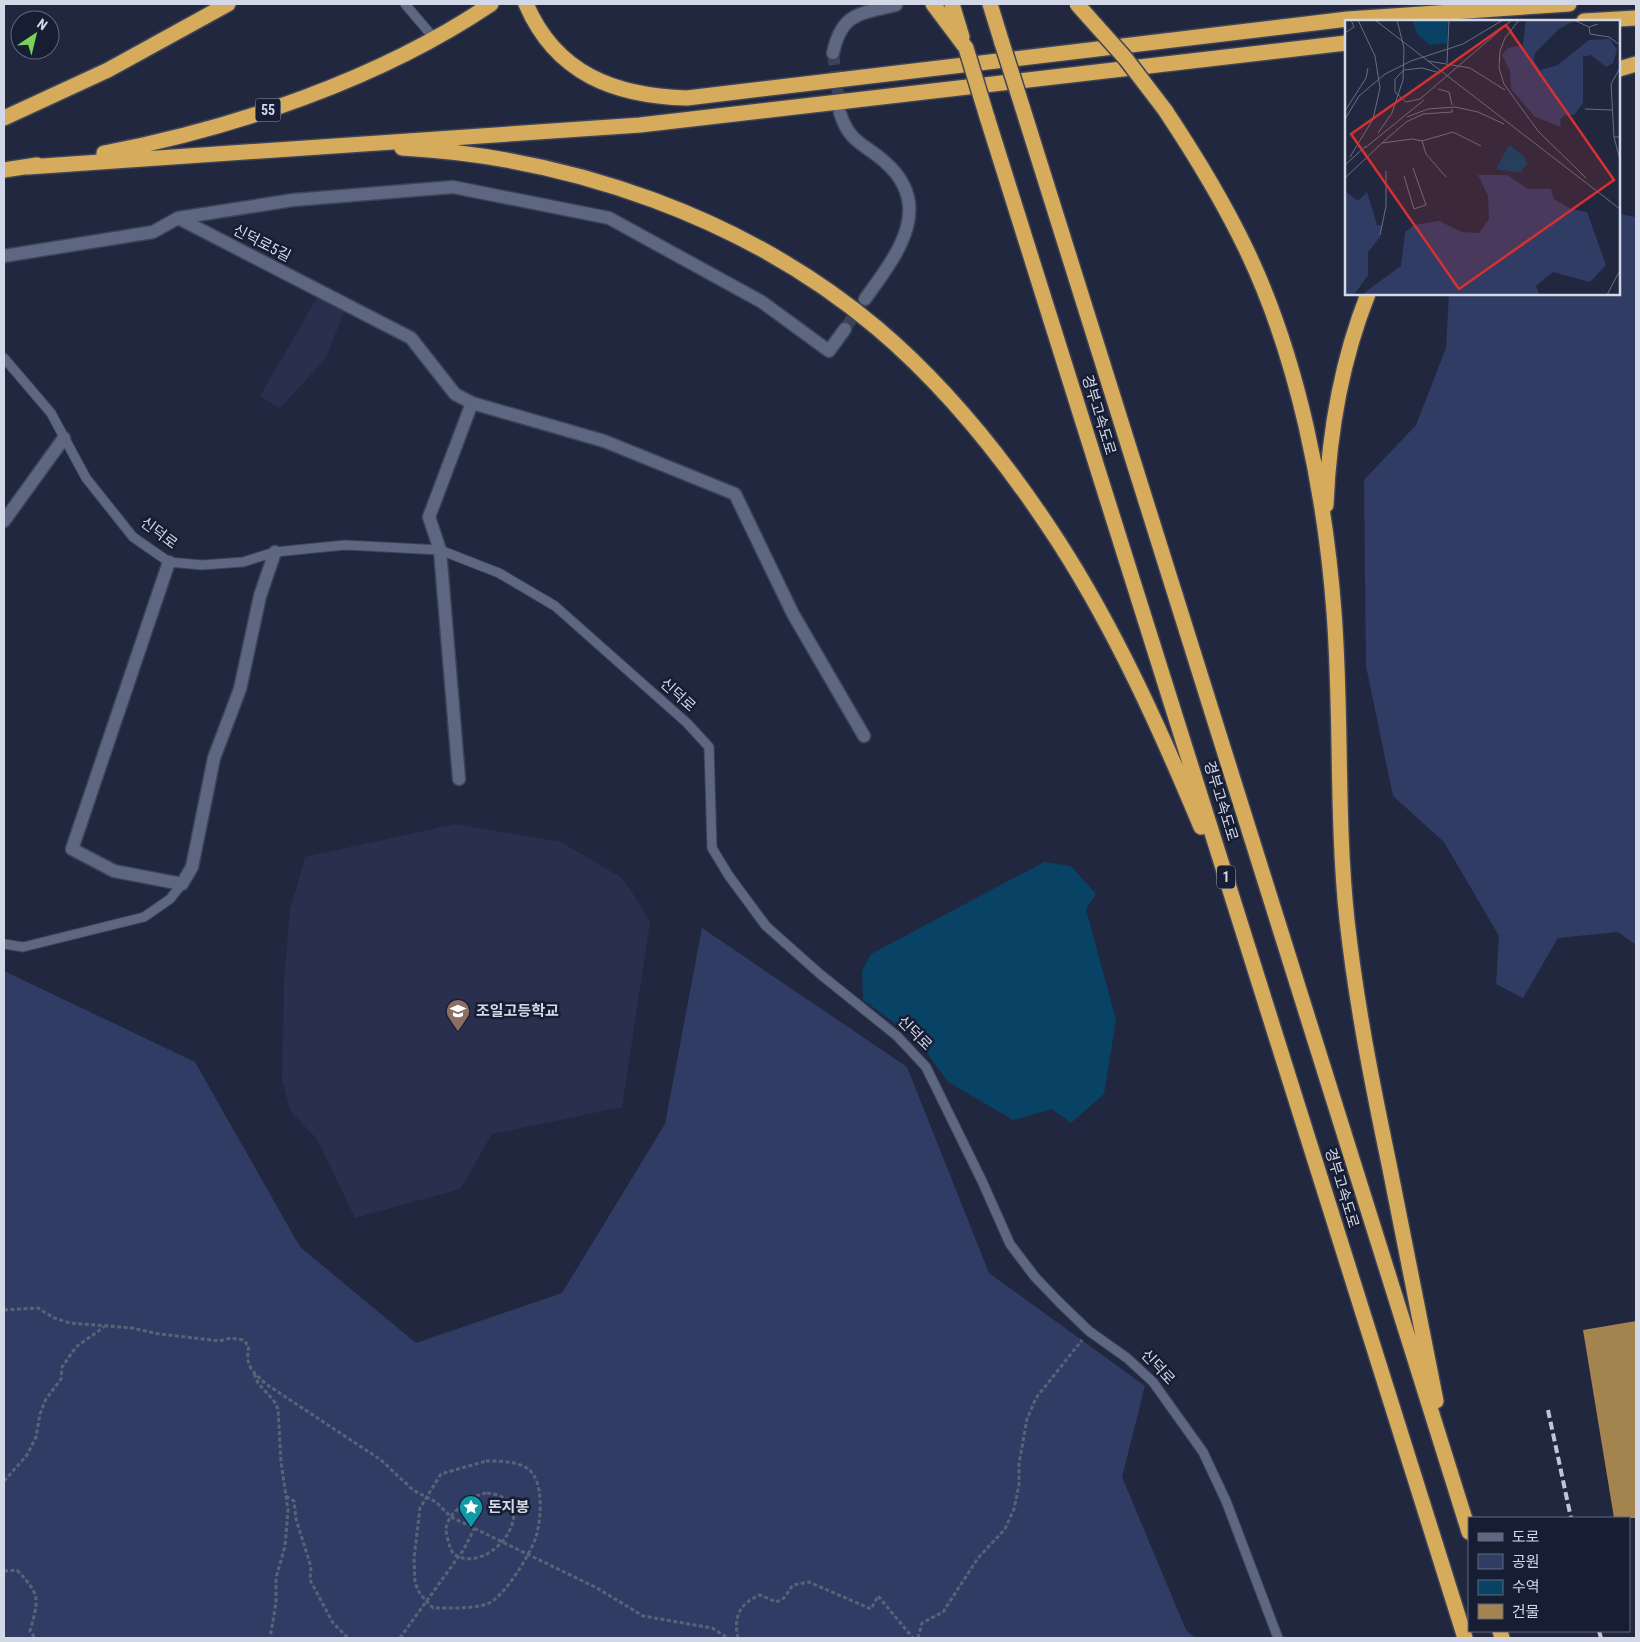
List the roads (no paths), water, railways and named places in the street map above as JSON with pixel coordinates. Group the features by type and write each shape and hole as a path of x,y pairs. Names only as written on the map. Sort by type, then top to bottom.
{"highway":[{"path":"4,118 108,70 228,4"},
{"name":"55","path":"4,170 137,147 200,132 317,91 401,56 491,4"},
{"path":"526,4 549,45 576,68 607,85 650,96 687,98 1348,19 1569,4"},
{"path":"933,4 966,48"},
{"name":"경부고속도로","path":"952,4 1465,1638"},
{"name":"경부고속도로","path":"990,4 1468,1529"},
{"path":"1077,4 1126,59 1165,110 1226,210 1253,264 1277,324 1301,412 1314,469 1329,564"},
{"path":"1601,20 1636,18"},
{"path":"28,167 640,125 1345,43"},
{"path":"1620,68 1636,64"},
{"path":"298,147 378,146 452,153 539,168 636,193 672,206 746,243 817,285 875,327 902,350 960,410 1011,474 1059,542 1105,622 1152,715 1240,922"},
{"path":"1368,295 1347,358 1332,434 1326,509 1336,654 1340,829 1351,960 1366,1051 1453,1480"}],"street":[{"path":"833,53 841,28 848,20 859,14 896,5"},
{"path":"840,113 851,136 862,147 884,161 900,178 908,195 909,218 905,236 892,261 865,299"},
{"path":"4,256 153,232 178,218 294,200 453,187 608,218 762,302 830,351 845,329"},
{"name":"신덕로5길","path":"178,218 411,338 455,394 472,403 604,441 735,494 793,614 864,736"},
{"path":"459,779 440,550 429,516 472,403"},
{"path":"4,521 64,438"},
{"path":"169,562 72,849 114,871 182,884 192,867 214,758 240,689 260,596 274,552"}],"lane":[{"path":"405,4 433,37"},
{"name":"신덕로","path":"4,358 51,413 86,478 133,537 169,562 202,565 243,562 274,552 345,545 440,550 499,573 555,606 687,723 709,747 712,848 729,876 766,926 820,974 897,1036 926,1068 982,1180 1010,1244 1035,1277 1089,1331 1127,1358 1153,1382 1203,1452 1226,1501 1278,1638"},
{"path":"4,944 23,948 144,917 170,899 182,884"}],"water":[{"path":"1044,862 1071,866 1096,894 1086,909 1116,1020 1104,1094 1071,1123 1052,1109 1013,1120 948,1082 917,1039 863,1000 862,971 871,954"}],"tunnel":[{"path":"833,53 840,110"},
{"path":"845,329 865,299"}],"railway":[{"path":"1548,1410 1571,1517"},
{"path":"1599,1632 1601,1638"}],"place":[{"name":"조일고등학교","path":"458,1032"},
{"name":"돈지봉","path":"471,1528"}]}
